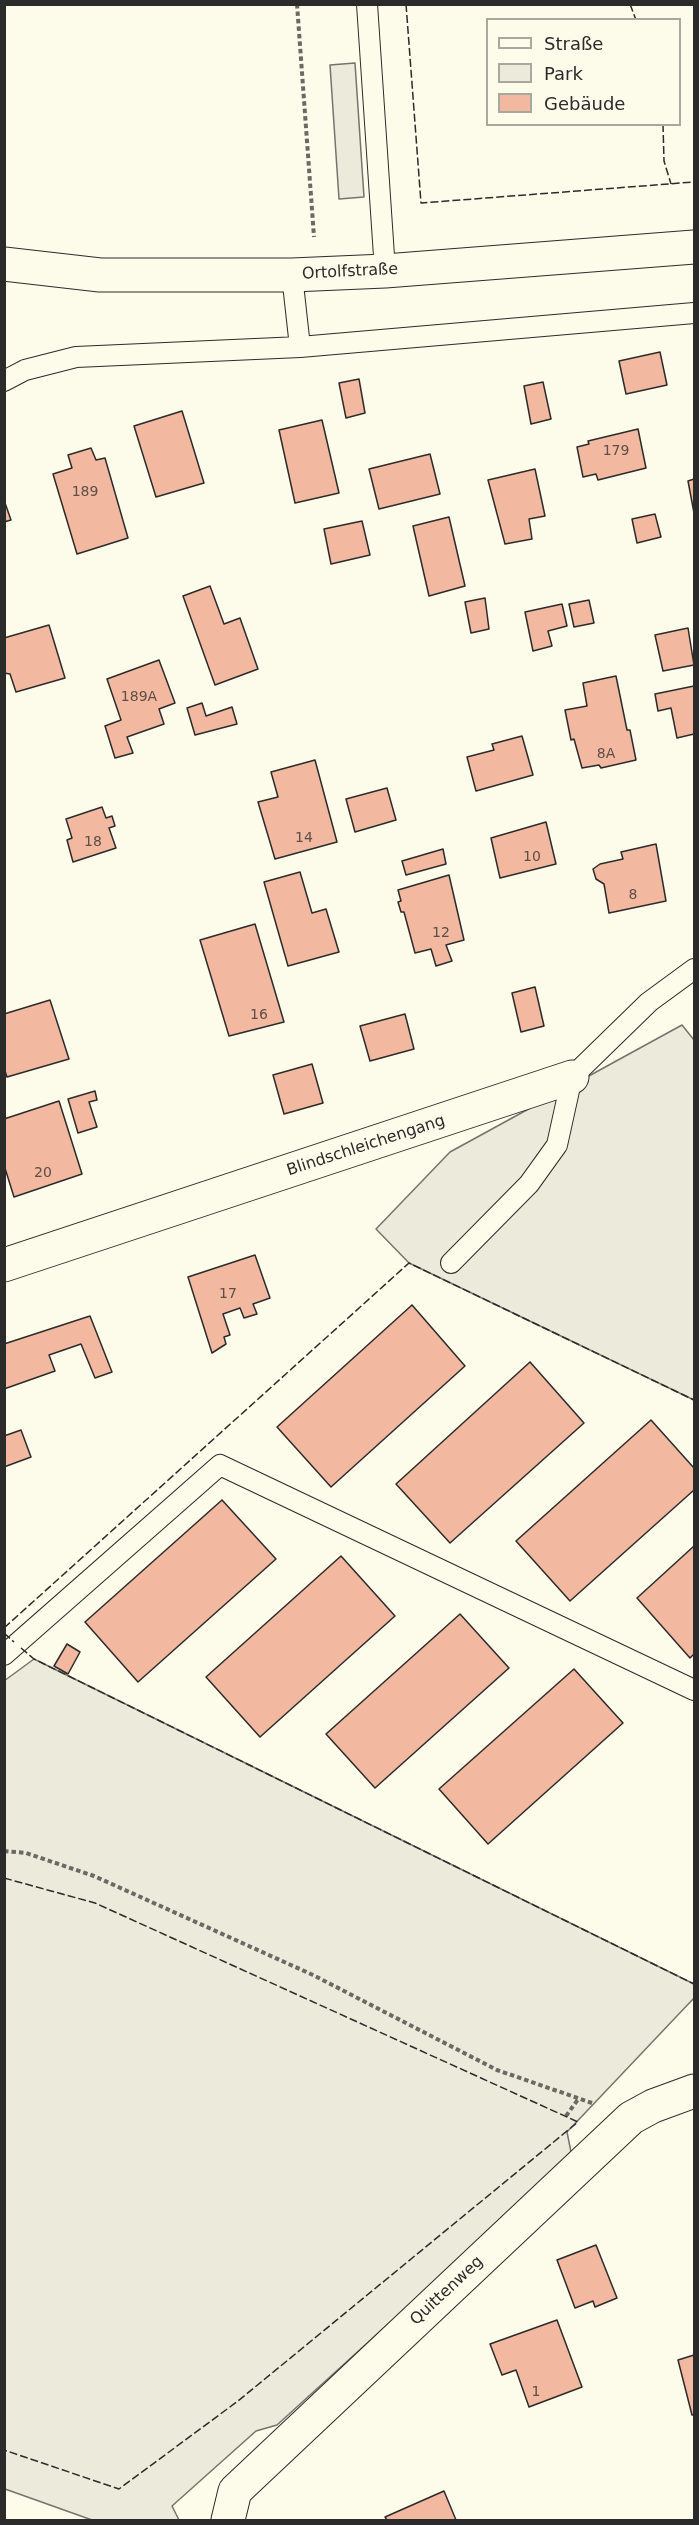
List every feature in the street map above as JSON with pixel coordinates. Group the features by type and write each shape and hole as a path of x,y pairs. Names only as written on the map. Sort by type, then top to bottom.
{"street":[{"name":"Ortolfstraße","path":"4,264 100,275 292,275 385,271 694,247"},
{"name":"Blindschleichengang","path":"4,1265 572,1077"},
{"name":"Quittenweg","path":"228,2520 235,2491 631,2118 653,2106 694,2091"}],"lane":[{"path":"367,4 385,271"},
{"path":"292,275 300,347"},
{"path":"4,381 25,370 76,357 300,347 694,313"},
{"name":"Blindschleichengang","path":"572,1077 649,1002 694,969"},
{"path":"451,1263 529,1184 557,1145 572,1077"},
{"path":"4,1655 220,1465 694,1690"}],"path":[{"path":"297,4 314,232"},
{"path":"4,1851 26,1853 94,1876 313,1976 497,2070 579,2098 566,2116"}],"green space":[{"path":"682,1025 694,1040 694,1400 409,1263 376,1229 450,1152"},
{"path":"34,1659 694,1984 694,1998 567,2132 572,2157 277,2425 256,2431 172,2506 179,2520 92,2520 5,2489 4,1681"}],"shaded area":[{"path":"355,63 364,197 339,199 330,65"}],"building":[{"path":"660,352 667,385 626,394 619,361"},
{"path":"359,379 365,413 346,418 339,383"},
{"path":"543,382 551,419 531,424 524,386"},
{"path":"182,411 204,483 156,497 134,426"},
{"path":"322,420 339,493 295,503 279,430"},
{"path":"638,429 646,468 598,480 596,474 583,477 577,447 589,444 588,441"},
{"path":"91,448 96,460 105,458 128,538 77,554 53,474 72,468 68,455"},
{"path":"430,454 440,494 379,509 369,469"},
{"path":"535,469 545,516 529,519 532,539 505,544 488,480"},
{"path":"694,479 694,513 688,481"},
{"path":"4,500 11,520 4,522"},
{"path":"655,514 661,537 637,543 632,519"},
{"path":"449,517 465,586 429,596 413,526"},
{"path":"362,521 370,555 331,564 324,529"},
{"path":"210,586 224,624 240,618 258,669 215,685 183,596"},
{"path":"485,598 489,629 471,633 465,602"},
{"path":"589,600 594,623 574,627 569,604"},
{"path":"562,604 567,626 548,631 552,646 533,651 525,612"},
{"path":"49,625 65,678 16,692 10,674 4,673 4,638"},
{"path":"688,628 694,665 663,671 655,635"},
{"path":"159,660 175,703 159,709 164,724 127,737 133,753 115,758 105,726 121,720 107,679"},
{"path":"616,676 627,730 630,730 636,760 601,768 599,765 582,768 574,739 571,740 565,710 587,706 583,683"},
{"path":"694,686 694,734 677,738 671,708 658,711 655,694"},
{"path":"202,703 206,716 232,707 237,724 195,735 187,708"},
{"path":"522,736 533,775 476,791 467,757 494,750 492,744"},
{"path":"315,760 337,842 275,859 258,802 278,797 271,772"},
{"path":"387,788 396,820 355,832 346,799"},
{"path":"102,807 106,818 112,816 115,826 109,828 116,848 73,862 67,840 72,838 66,819"},
{"path":"546,822 556,864 500,878 491,838"},
{"path":"656,844 666,901 609,913 604,884 596,879 593,869 600,864 623,859 621,852"},
{"path":"443,849 446,864 406,875 402,861"},
{"path":"300,872 312,913 326,909 339,952 288,966 264,882"},
{"path":"449,875 464,940 446,945 452,961 436,966 431,949 415,953 404,912 401,912 398,902 401,901 398,890"},
{"path":"255,924 284,1022 229,1036 200,940"},
{"path":"535,987 544,1026 521,1032 512,993"},
{"path":"50,1000 69,1059 7,1077 4,1068 4,1014"},
{"path":"405,1014 414,1049 370,1061 360,1026"},
{"path":"312,1064 323,1103 284,1114 273,1075"},
{"path":"95,1091 97,1100 89,1102 97,1127 78,1133 68,1099"},
{"path":"59,1101 82,1174 14,1197 4,1165 4,1119"},
{"path":"255,1255 270,1298 253,1304 257,1314 244,1318 240,1308 223,1314 230,1335 224,1337 226,1344 212,1353 188,1277"},
{"path":"412,1305 465,1366 331,1487 277,1427"},
{"path":"90,1316 112,1372 95,1378 81,1344 49,1355 55,1371 4,1389 4,1344"},
{"path":"530,1362 584,1423 450,1543 396,1484"},
{"path":"651,1420 694,1468 694,1490 570,1601 516,1541"},
{"path":"21,1430 31,1457 4,1467 4,1436"},
{"path":"222,1500 276,1559 138,1682 85,1622"},
{"path":"694,1546 694,1654 690,1658 637,1598"},
{"path":"341,1556 395,1616 260,1737 206,1677"},
{"path":"460,1614 509,1668 375,1788 326,1734"},
{"path":"67,1644 80,1652 68,1674 54,1666"},
{"path":"574,1669 623,1723 488,1844 439,1789"},
{"path":"596,2245 617,2298 595,2307 593,2301 575,2308 557,2260"},
{"path":"557,2320 582,2387 529,2407 516,2370 502,2375 490,2344"},
{"path":"694,2355 694,2415 692,2415 678,2360"},
{"path":"444,2491 456,2520 387,2520 385,2517"}],"fence":[{"path":"406,4 421,203 694,182"},
{"path":"630,4 635,18"},
{"path":"663,126 664,161 671,184"},
{"path":"4,1628 409,1263 694,1400"},
{"path":"4,1633 14,1642"},
{"path":"21,1648 34,1659 694,1984"},
{"path":"4,1878 95,1903 578,2122 238,2401 119,2489 4,2450"}]}
